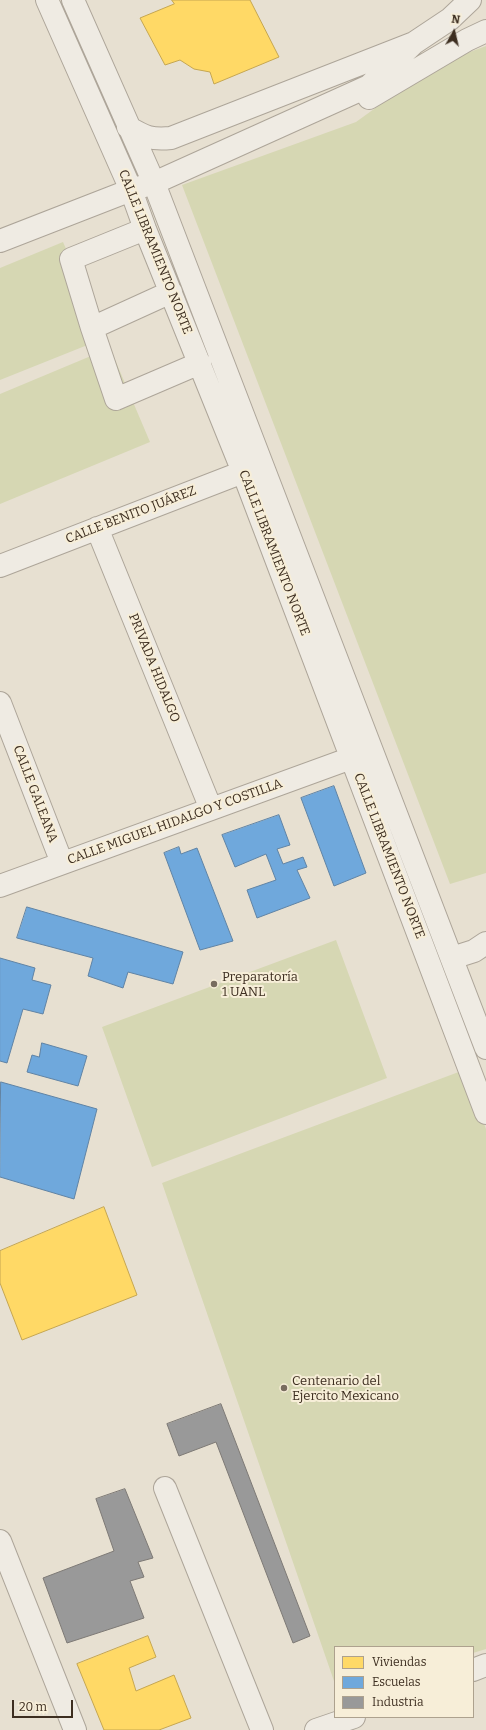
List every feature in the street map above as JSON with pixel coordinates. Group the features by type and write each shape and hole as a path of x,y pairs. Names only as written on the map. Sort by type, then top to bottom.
{"street":[{"name":"CALLE LIBRAMIENTO NORTE","path":"47,0 131,190 145,229 200,362 252,467 372,750 486,1048"},
{"name":"CALLE LIBRAMIENTO NORTE","path":"73,0 154,183 351,758 486,1113"},
{"path":"154,183 369,86 414,44 450,19 470,0"},
{"path":"0,241 354,106 467,40 486,32"},
{"path":"128,127 155,140 171,138 414,44"},
{"path":"145,229 71,259 116,399 200,362"},
{"path":"92,328 171,292"},
{"name":"CALLE BENITO JUÁREZ","path":"0,566 252,467"},
{"name":"PRIVADA HIDALGO","path":"97,528 211,808"},
{"name":"CALLE GALEANA","path":"0,703 62,863"},
{"name":"CALLE MIGUEL HIDALGO Y COSTILLA","path":"0,886 372,750"},
{"path":"452,958 474,951 486,943"},
{"path":"165,1488 262,1730"},
{"path":"0,1541 75,1730"},
{"path":"474,1670 486,1665"},
{"path":"316,1730 350,1722"}],"green space":[{"path":"486,46 486,873 450,884 182,185 356,122 435,65"},
{"path":"63,242 105,338 0,380 0,268"},
{"path":"110,348 150,442 0,504 0,394"},
{"path":"336,940 387,1078 152,1167 102,1027"},
{"path":"464,1070 486,1129 486,1649 474,1653 474,1646 334,1646 334,1681 162,1183"}],"building: Viviendas":[{"path":"172,0 250,0 279,57 214,84 210,72 194,69 180,60 165,65 140,18 174,4"},
{"path":"104,1207 137,1295 22,1340 0,1283 0,1251"},
{"path":"148,1636 156,1657 129,1668 136,1691 174,1675 191,1718 159,1730 104,1730 77,1664"}],"building: Escuelas":[{"path":"334,786 366,873 334,886 301,798"},
{"path":"279,815 290,845 277,849 283,864 303,857 307,867 297,870 310,898 257,918 247,890 276,880 266,854 235,867 222,835"},
{"path":"179,847 181,854 197,848 233,941 200,950 164,853"},
{"path":"27,907 183,952 173,984 128,972 123,988 88,976 93,958 17,938"},
{"path":"0,958 35,968 32,980 51,985 43,1014 23,1009 7,1063 0,1061"},
{"path":"42,1043 87,1056 78,1086 27,1072 32,1055 39,1057"},
{"path":"1,1082 97,1109 74,1199 0,1177"}],"building: Industria":[{"path":"221,1404 310,1636 293,1643 216,1442 179,1456 167,1424"},
{"path":"125,1489 153,1558 138,1562 144,1577 130,1581 144,1618 67,1643 43,1578 114,1551 96,1499"}],"place":[{"name":"Preparatoría 1 UANL","path":"214,984"},
{"name":"Centenario del Ejercito Mexicano","path":"284,1388"}]}
